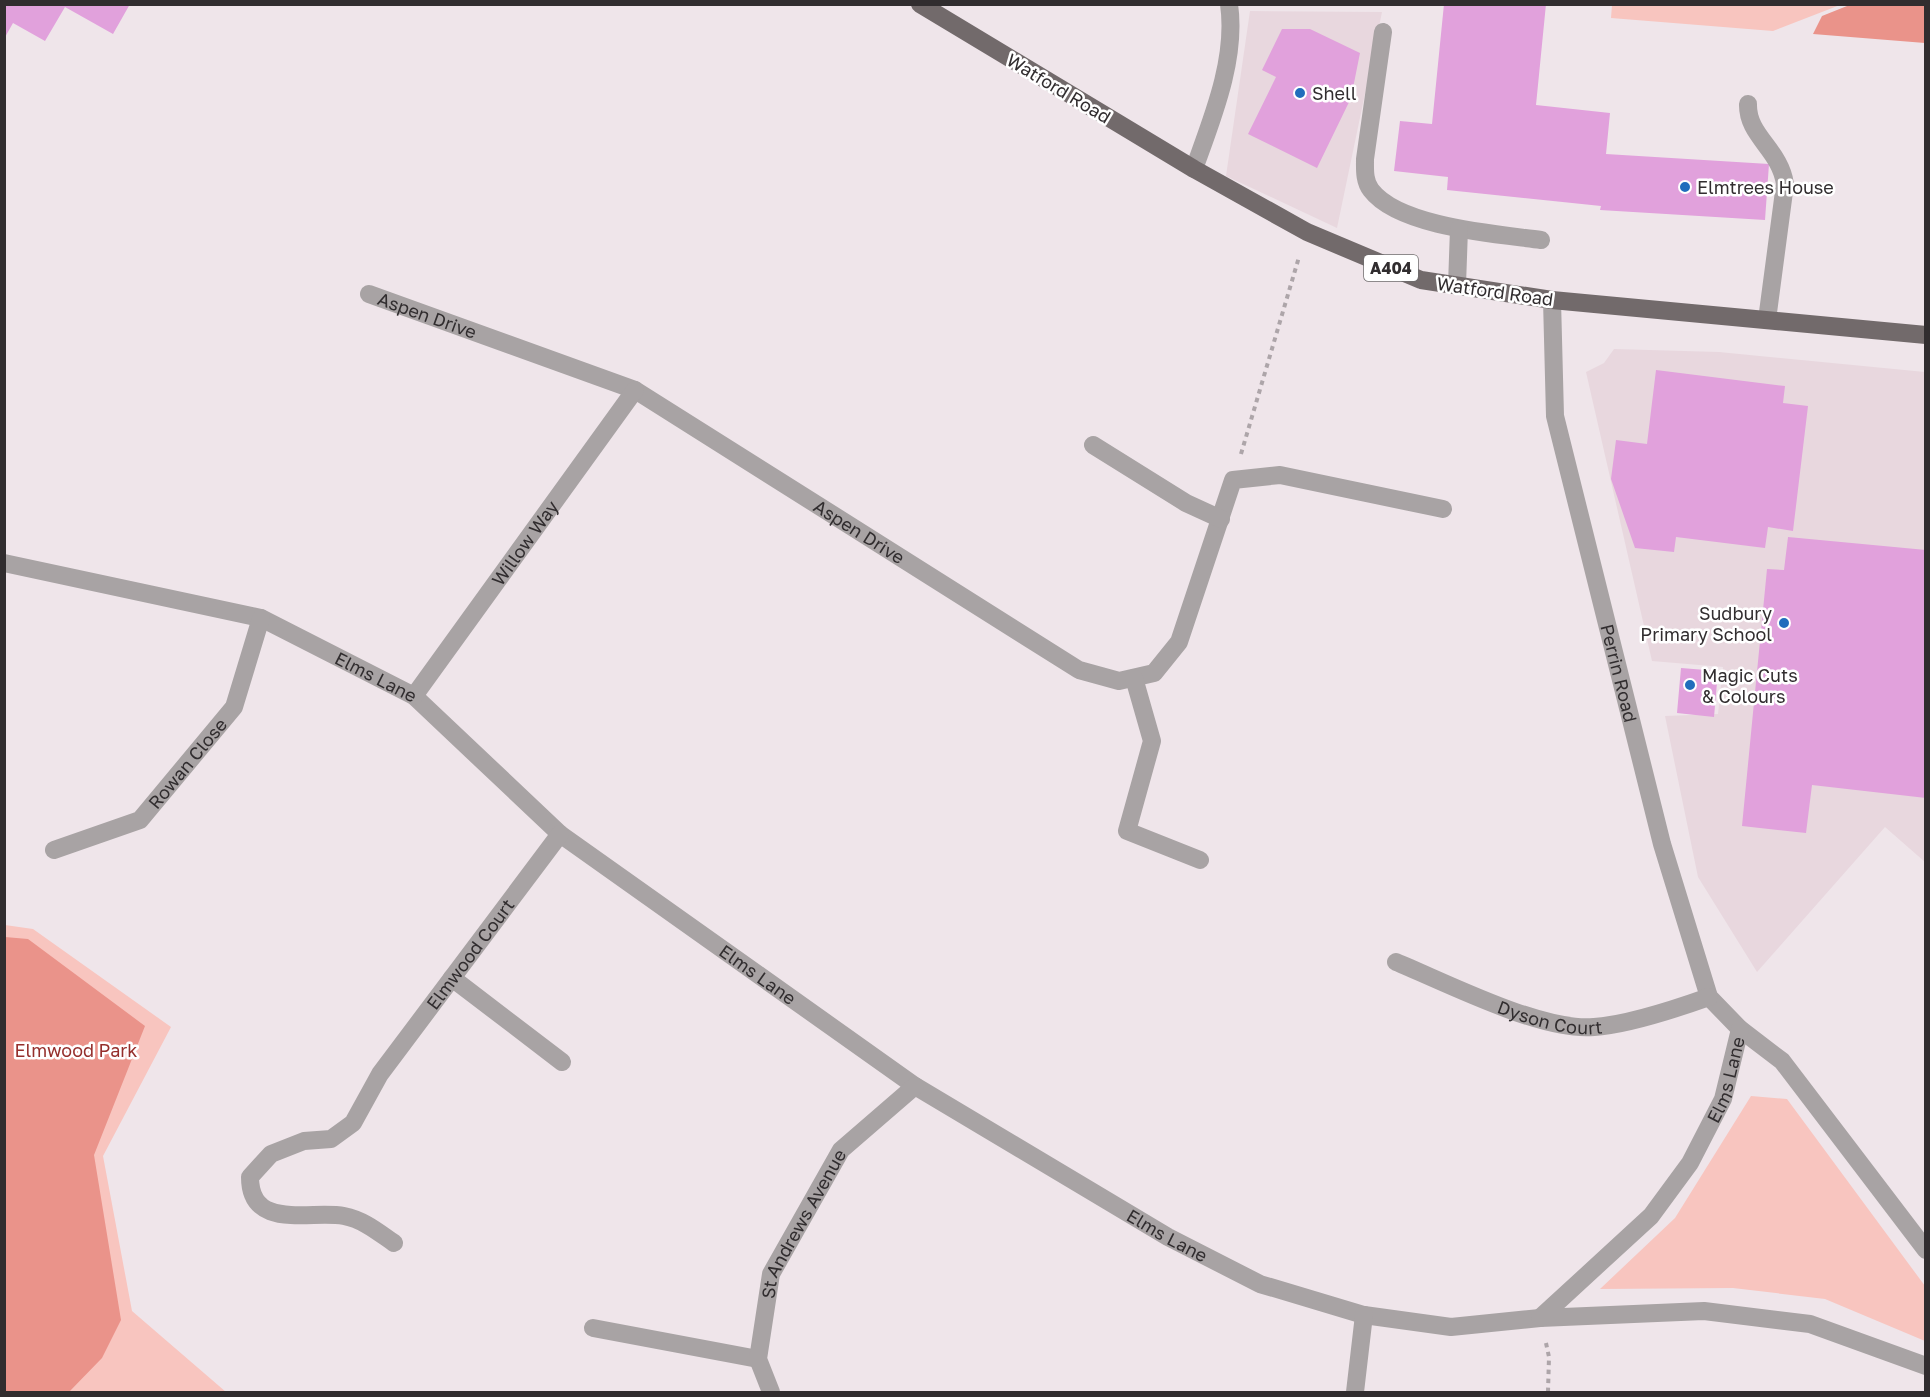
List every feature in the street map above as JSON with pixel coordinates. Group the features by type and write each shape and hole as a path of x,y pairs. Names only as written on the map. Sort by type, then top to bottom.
{"main road":[{"name":"Watford Road","path":"920,4 1194,169 1307,232 1420,280 1552,300 1926,335"}],"street":[{"path":"1194,169 1221,94 1231,18 1229,4"},
{"path":"1383,32 1365,159 1365,176 1369,188 1377,197 1420,219 1459,229 1541,240"},
{"path":"1748,104 1751,124 1782,168 1785,184 1774,245 1767,320"},
{"path":"1457,285 1459,229"},
{"name":"Aspen Drive","path":"369,294 635,390 1079,670 1119,681 1154,673 1179,642 1233,480"},
{"name":"Perrin Road","path":"1552,300 1555,416 1662,844 1709,997 1740,1029"},
{"name":"Willow Way","path":"414,696 635,390"},
{"path":"1093,445 1186,503 1221,519"},
{"path":"1233,480 1280,475 1443,509"},
{"name":"Elms Lane","path":"4,563 261,618 414,696 560,834 915,1086 1168,1237 1260,1284 1364,1315 1451,1327 1540,1318 1704,1311 1810,1324 1926,1366"},
{"name":"Rowan Close","path":"54,850 140,820 234,707 261,618"},
{"path":"1134,678 1152,741 1127,831 1200,860"},
{"name":"Elmwood Court","path":"394,1243 369,1225 347,1217 291,1216 268,1211 256,1201 250,1189 250,1177 271,1154 292,1145 331,1139 342,1133 353,1122 380,1074 560,834"},
{"name":"Dyson Court","path":"1396,962 1544,1022 1594,1028 1677,1009 1709,997"},
{"path":"452,978 562,1062"},
{"name":"Elms Lane","path":"1540,1318 1652,1216 1690,1163 1723,1099 1740,1029 1782,1061 1926,1250"},
{"name":"St Andrews Avenue","path":"758,1359 771,1274 841,1150 915,1086"},
{"path":"1355,1392 1364,1315"},
{"path":"593,1328 758,1359 771,1392"}],"path":[{"path":"1233,480 1307,232"},
{"path":"1540,1318 1549,1357 1548,1392"}],"shaded area":[{"path":"1250,11 1382,12 1337,228 1226,176"},
{"name":"Sudbury Primary School","path":"1614,349 1719,352 1925,372 1925,862 1885,827 1757,972 1698,877 1665,716 1718,714 1723,667 1652,661 1586,372 1604,363"}],"green space":[{"path":"1612,4 1840,5 1773,31 1611,18"},
{"path":"1852,4 1925,5 1925,43 1813,34 1822,16"},
{"name":"Elmwood Park","path":"5,925 33,929 171,1027 103,1156 132,1311 226,1392 5,1392"},
{"name":"Elmwood Park","path":"5,937 28,939 145,1026 94,1155 121,1320 102,1358 69,1392 5,1392"},
{"path":"1751,1096 1787,1099 1925,1286 1925,1341 1825,1299 1733,1288 1600,1289 1675,1218"}],"building":[{"path":"4,4 130,4 113,34 65,7 45,41 13,23 4,39"},
{"path":"1444,4 1546,4 1536,105 1610,113 1606,154 1769,164 1765,220 1600,210 1601,206 1447,190 1448,177 1394,171 1400,121 1432,124"},
{"path":"1282,29 1310,29 1360,53 1351,98 1317,168 1248,134 1276,77 1262,70"},
{"path":"1656,370 1785,386 1783,403 1808,406 1793,531 1768,527 1765,548 1676,537 1674,552 1635,548 1611,479 1616,440 1647,444"},
{"path":"1788,537 1926,550 1926,798 1812,785 1806,833 1742,826 1767,569 1784,570"},
{"path":"1681,668 1718,671 1714,717 1677,713"}],"place":[{"name":"Shell","path":"1300,93"},
{"name":"Elmtrees House","path":"1685,187"},
{"name":"Sudbury Primary School","path":"1784,623"},
{"name":"Magic Cuts & Colours","path":"1690,685"}]}
